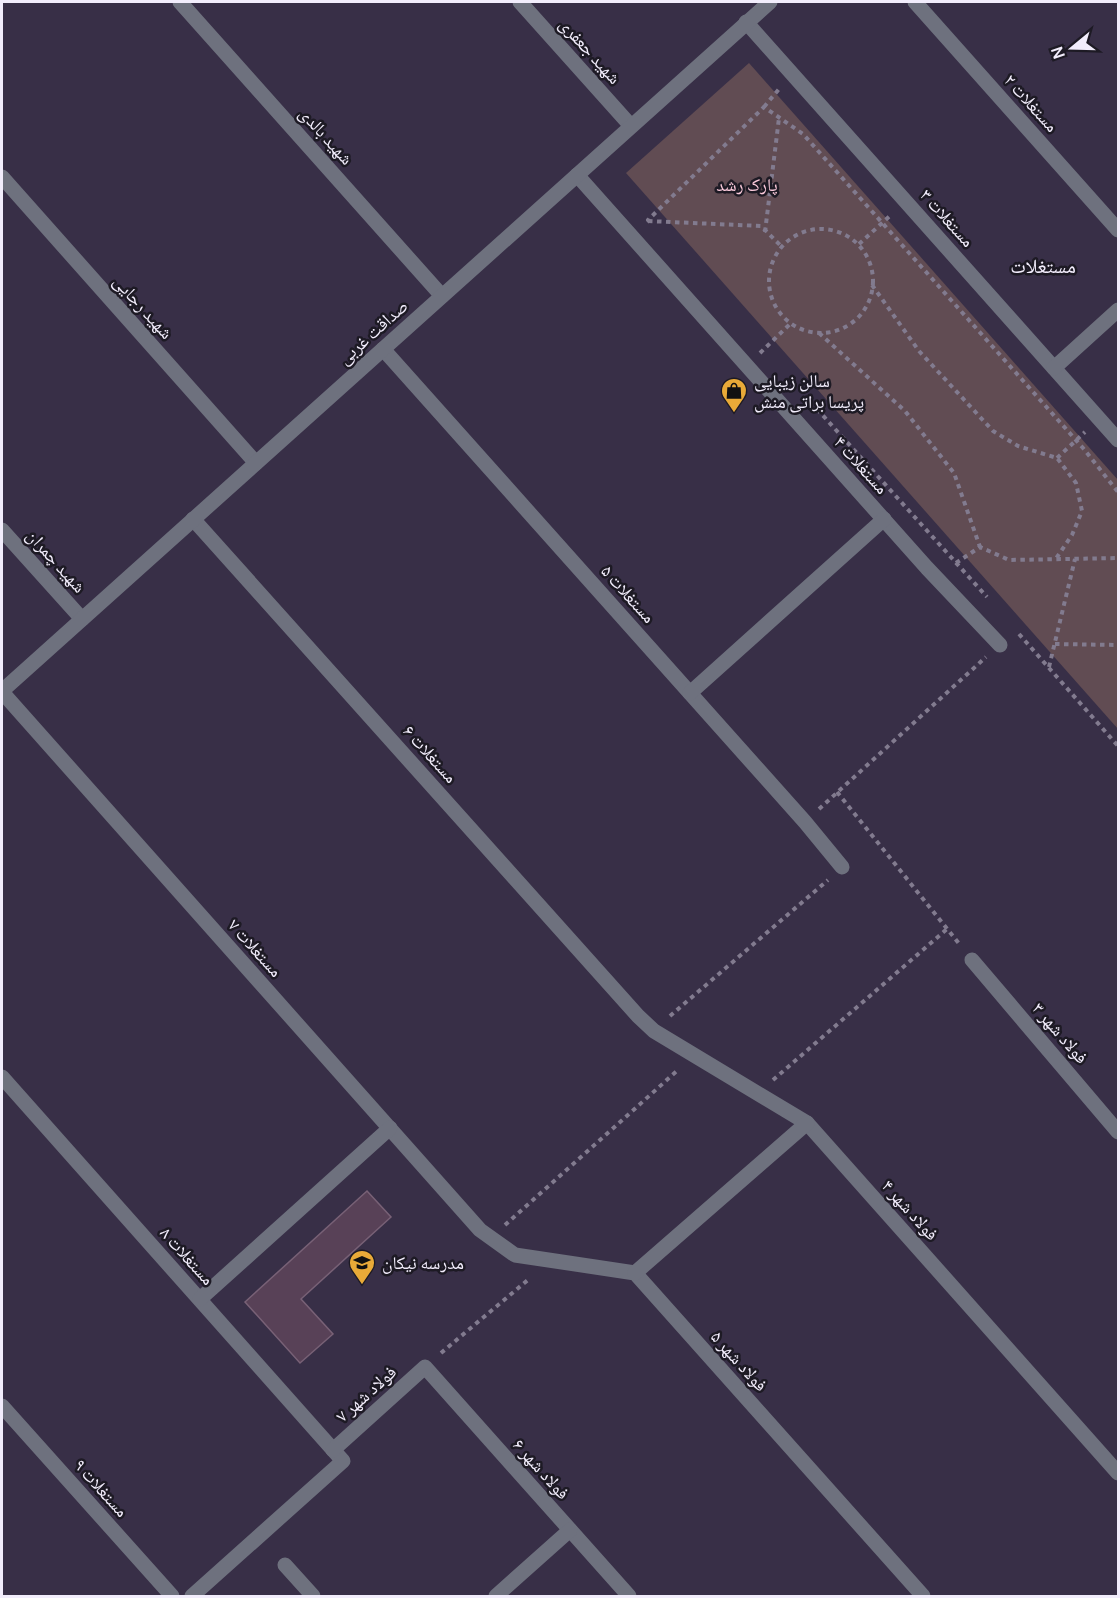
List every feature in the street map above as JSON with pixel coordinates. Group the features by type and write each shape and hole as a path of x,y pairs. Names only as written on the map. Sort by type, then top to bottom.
{"street":[{"name":"شهید بالدی","path":"180,2 442,296"},
{"name":"شهید جعفری","path":"520,2 631,126"},
{"name":"صداقت غربی","path":"2,692 770,2"},
{"name":"مستغلات ۲","path":"915,2 1119,230"},
{"name":"مستغلات ۳","path":"746,22 1119,440"},
{"name":"مستغلات ۴","path":"577,175 927,568 1000,645"},
{"name":"شهید رجایی","path":"2,177 256,463"},
{"path":"1054,368 1119,309"},
{"name":"مستغلات ۵","path":"383,349 805,822 842,867"},
{"name":"مستغلات ۶","path":"193,519 638,1016"},
{"path":"690,693 884,519"},
{"name":"شهید چمران","path":"2,530 82,619"},
{"name":"مستغلات ۷","path":"2,692 486,1234"},
{"name":"فولاد شهر ۳","path":"972,960 1119,1131"},
{"name":"فولاد شهر ۴","path":"638,1016 654,1031 807,1123 1119,1473"},
{"name":"مستغلات ۸","path":"2,1077 338,1455"},
{"path":"486,1234 515,1255 634,1273 807,1123"},
{"path":"200,1299 390,1128"},
{"name":"فولاد شهر ۵","path":"634,1273 923,1596"},
{"name":"فولاد شهر ۷","path":"192,1596 338,1455 424,1367"},
{"name":"فولاد شهر ۶","path":"424,1367 629,1596"},
{"name":"مستغلات ۹","path":"2,1406 172,1596"},
{"path":"496,1596 570,1530"},
{"path":"285,1565 313,1596"}],"path":[{"path":"632,237 764,107 803,134 1119,492"},
{"path":"765,232 779,118"},
{"path":"860,244 906,202"},
{"path":"648,220 656,229"},
{"path":"648,220 761,226 782,247"},
{"path":"809,229 836,230 860,244 872,268 872,296 858,319 834,332 806,332 783,317 770,293 771,266 784,243 809,229"},
{"path":"872,285 919,351 993,431 1018,446 1057,458 1076,483 1082,511 1072,535 1055,560"},
{"path":"746,365 791,323"},
{"path":"818,332 905,411 954,473 980,547 1009,560 1119,558"},
{"path":"757,344 763,350"},
{"path":"810,401 988,598"},
{"path":"1057,458 1099,418"},
{"path":"927,568 957,563 980,547"},
{"path":"1049,668 1075,559"},
{"path":"1018,633 1119,746"},
{"path":"1054,644 1119,645"},
{"path":"805,822 1000,645"},
{"path":"837,792 972,960"},
{"path":"654,1031 842,867"},
{"path":"758,1094 947,929"},
{"path":"486,1234 694,1055"},
{"path":"424,1367 551,1261"}],"green space":[{"name":"پارک رشد","path":"749,63 1118,480 1118,729 626,173"}],"building":[{"path":"367,1191 391,1217 301,1299 333,1334 300,1363 245,1302"}],"place":[{"name":"سالن زیبایی پریسا براتی منش","path":"734,414"},
{"name":"مدرسه نیکان","path":"362,1286"}],"district":[{"name":"مستغلات","path":"1043,266"}]}
